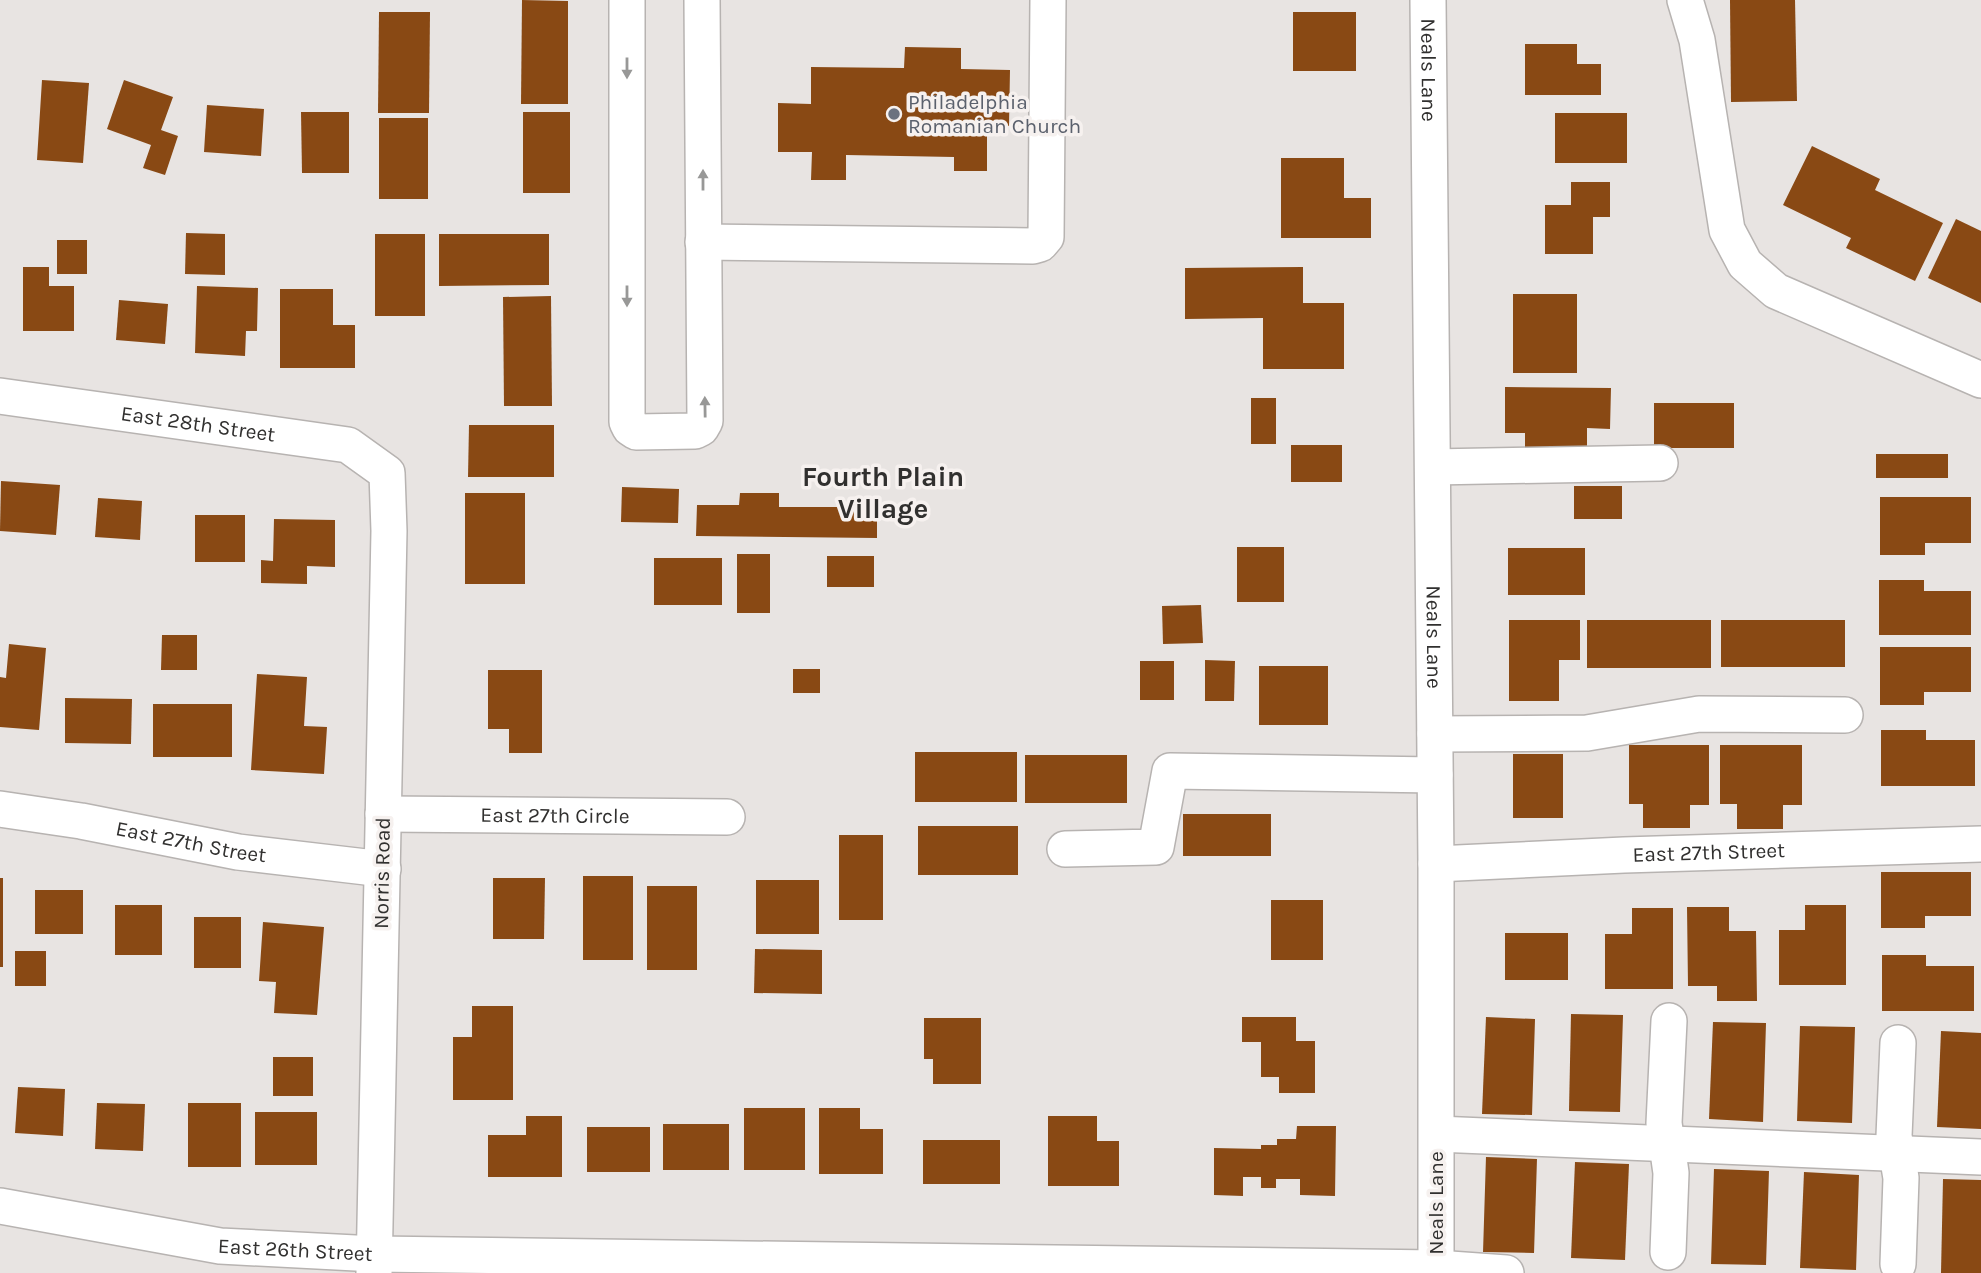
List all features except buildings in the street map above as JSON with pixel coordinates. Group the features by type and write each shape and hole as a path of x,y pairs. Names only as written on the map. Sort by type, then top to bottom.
{"street":[{"path":"627,0 627,422 636,432 695,431 701,428 705,421 702,0"},
{"path":"703,242 1019,246 1040,244 1046,237 1048,0"},
{"name":"Neals Lane","path":"1428,0 1436,864 1436,1270"},
{"path":"1685,0 1697,40 1727,230 1745,264 1776,291 1981,380"},
{"name":"East 28th Street","path":"0,396 348,445 387,473"},
{"path":"1433,467 1660,463"},
{"name":"Norris Road","path":"375,1264 387,473"},
{"path":"1435,734 1587,733 1699,714 1845,715"},
{"path":"1065,849 1156,847 1170,771 1435,775"},
{"name":"East 27th Street","path":"0,809 81,821 238,852 383,869"},
{"name":"East 27th Circle","path":"383,814 727,817"},
{"name":"East 27th Street","path":"1436,864 1637,854 1981,844"},
{"path":"1668,1252 1671,1173 1664,1123 1669,1021"},
{"path":"1898,1043 1894,1136 1901,1178 1898,1264"},
{"path":"1437,1134 1981,1157"},
{"name":"East 26th Street","path":"0,1206 220,1246 375,1264 1436,1270 1506,1273"}],"place":[{"name":"Philadelphia Romanian Church","path":"894,114"}],"district":[{"name":"Fourth Plain Village","path":"883,492"}]}
